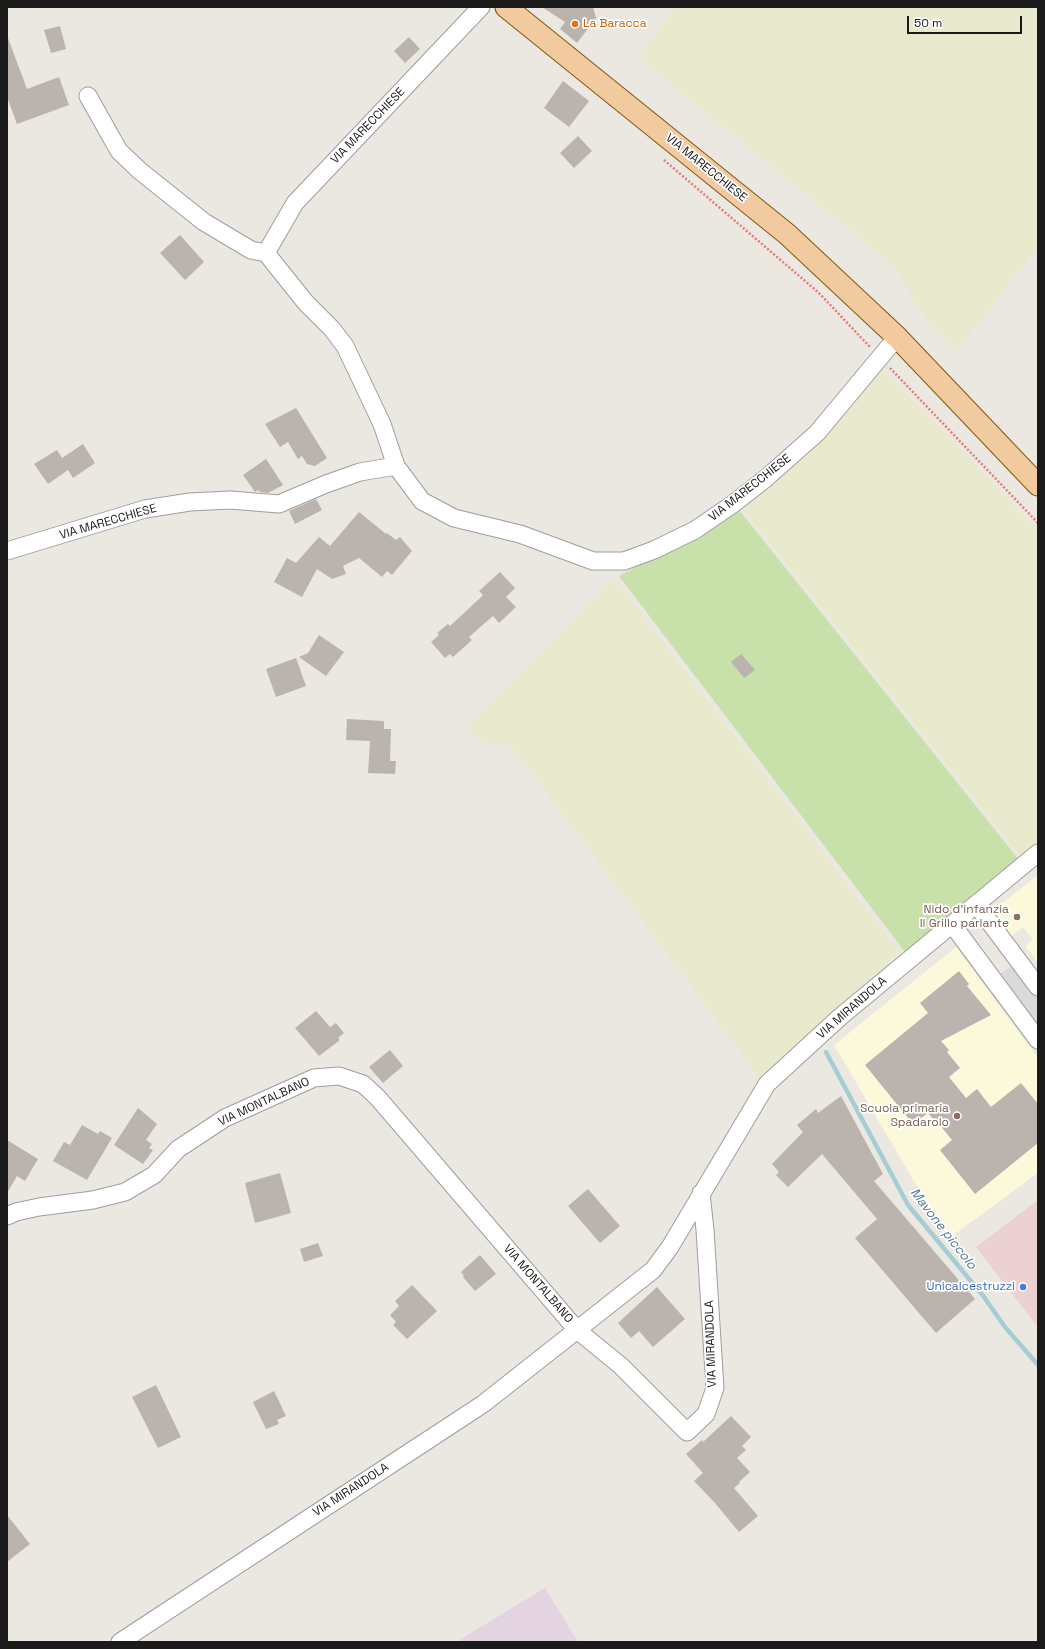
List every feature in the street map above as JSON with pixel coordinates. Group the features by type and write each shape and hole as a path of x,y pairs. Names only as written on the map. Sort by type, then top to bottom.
{"main road":[{"name":"VIA MARECCHIESE","path":"506,7 787,234 897,338 1038,485"}],"street":[{"name":"VIA MARECCHIESE","path":"481,7 295,203 266,253 306,303 332,329 345,346 382,424 396,466 422,502 454,518 520,534 593,561 624,561 654,550 695,530 733,504 765,479 817,433 897,338"},
{"path":"88,96 119,151 140,171 204,222 251,250 266,253"},
{"name":"VIA MARECCHIESE","path":"7,551 145,509 190,502 230,500 278,504 360,472 396,466"},
{"name":"VIA MIRANDOLA","path":"120,1642 482,1404 653,1270 670,1247 767,1084 840,1017 1038,853"},
{"path":"976,904 1038,987"},
{"path":"952,924 1038,1040"},
{"name":"VIA MONTALBANO","path":"7,1216 16,1212 39,1207 93,1200 125,1192 154,1175 178,1149 225,1118 314,1078 339,1076 363,1084 378,1098 577,1330"},
{"name":"VIA MIRANDOLA","path":"577,1330 621,1366 687,1432 706,1414 715,1388 705,1230 701,1194"}],"path":[{"path":"659,155 819,293 872,349"},
{"path":"889,367 1038,523"}],"shaded area":[{"name":"Nido d'infanzia Il Grillo parlante","path":"1038,875 1038,963 1025,946 1033,940 1023,927 1009,938 996,922 995,913 1001,904"},
{"name":"Scuola primaria Spadarolo","path":"956,947 1038,1058 1038,1173 948,1239 834,1045"},
{"path":"1015,963 1038,994 1038,1028 999,975"},
{"name":"Unicalcestruzzi","path":"1038,1200 1038,1327 976,1247"},
{"path":"545,1588 578,1642 456,1642"}],"green space":[{"path":"676,7 1038,7 1038,246 957,351 923,315 894,266 638,57"},
{"path":"880,366 1038,531 1038,846 1023,859 742,508"},
{"path":"740,511 1020,861 905,952 619,576"},
{"path":"614,578 900,953 759,1077 511,745 486,744 464,730"}],"building":[{"path":"542,7 593,7 596,18 577,43 560,29 565,22"},
{"path":"60,26 66,49 51,53 44,30"},
{"path":"409,37 420,49 405,63 394,51"},
{"path":"7,38 27,89 59,77 69,105 17,124 7,97"},
{"path":"563,81 589,101 569,127 544,108"},
{"path":"578,136 592,151 574,168 560,153"},
{"path":"180,235 204,262 185,280 160,253"},
{"path":"296,408 327,458 315,466 307,464 302,456 298,459 288,442 280,447 265,424"},
{"path":"83,444 95,463 73,478 68,470 48,484 34,464 57,450 62,458"},
{"path":"266,459 283,485 268,493 260,492 258,490 255,492 243,475"},
{"path":"316,499 322,510 295,524 289,511"},
{"path":"359,512 386,534 387,533 396,540 400,537 412,551 392,575 387,571 382,577 359,558 343,566 346,574 332,579 317,569 302,597 274,582 287,558 296,563 319,537 330,546"},
{"path":"500,572 515,588 506,597 516,607 499,623 493,616 469,637 472,640 453,657 450,654 445,658 431,642 439,635 437,633 448,624 450,626 483,595 479,591"},
{"path":"319,635 344,652 326,676 299,657 308,653"},
{"path":"741,654 755,670 744,678 731,662"},
{"path":"296,658 306,686 276,697 266,669"},
{"path":"347,719 384,721 384,729 391,729 390,761 396,761 395,774 368,773 370,741 346,740"},
{"path":"959,971 969,984 967,986 991,1015 941,1041 949,1050 947,1052 960,1068 949,1077 966,1098 977,1089 991,1107 1021,1083 1038,1104 1038,1143 975,1194 940,1150 952,1140 935,1119 934,1120 928,1113 913,1124 865,1065 928,1013 920,1003"},
{"path":"316,1011 330,1027 336,1023 344,1033 338,1038 340,1040 319,1056 295,1028"},
{"path":"390,1050 403,1066 383,1083 369,1067"},
{"path":"841,1096 883,1174 874,1181 975,1299 936,1333 855,1238 877,1219 822,1154 788,1187 776,1175 779,1172 772,1164 803,1132 797,1125 816,1109 818,1113"},
{"path":"138,1108 157,1124 146,1140 152,1144 149,1148 153,1150 143,1164 114,1145"},
{"path":"82,1125 98,1134 100,1131 112,1138 87,1180 53,1161 64,1142 70,1145"},
{"path":"7,1140 38,1159 25,1181 17,1176 7,1193"},
{"path":"280,1173 291,1213 255,1223 245,1183"},
{"path":"588,1189 620,1226 600,1243 568,1206"},
{"path":"318,1243 323,1256 304,1262 300,1249"},
{"path":"480,1255 496,1274 475,1291 463,1277 464,1276 461,1272"},
{"path":"412,1285 437,1311 407,1339 393,1325 396,1322 390,1315 399,1306 395,1301"},
{"path":"657,1287 685,1319 653,1347 639,1331 631,1338 618,1323"},
{"path":"156,1385 181,1437 158,1448 132,1397"},
{"path":"274,1391 286,1416 277,1420 279,1424 266,1429 253,1402"},
{"path":"731,1416 751,1437 742,1446 746,1450 737,1458 750,1472 734,1488 758,1516 739,1532 694,1481 703,1473 686,1454 702,1440 703,1442"},
{"path":"7,1515 30,1544 7,1562"}],"waterway":[{"name":"Mavone piccolo","path":"826,1052 908,1205 984,1297 1005,1327 1038,1365"}],"place":[{"name":"La Baracca","path":"575,24"},
{"name":"Nido d'infanzia Il Grillo parlante","path":"1017,917"},
{"name":"Scuola primaria Spadarolo","path":"957,1116"},
{"name":"Unicalcestruzzi","path":"1023,1287"}]}
